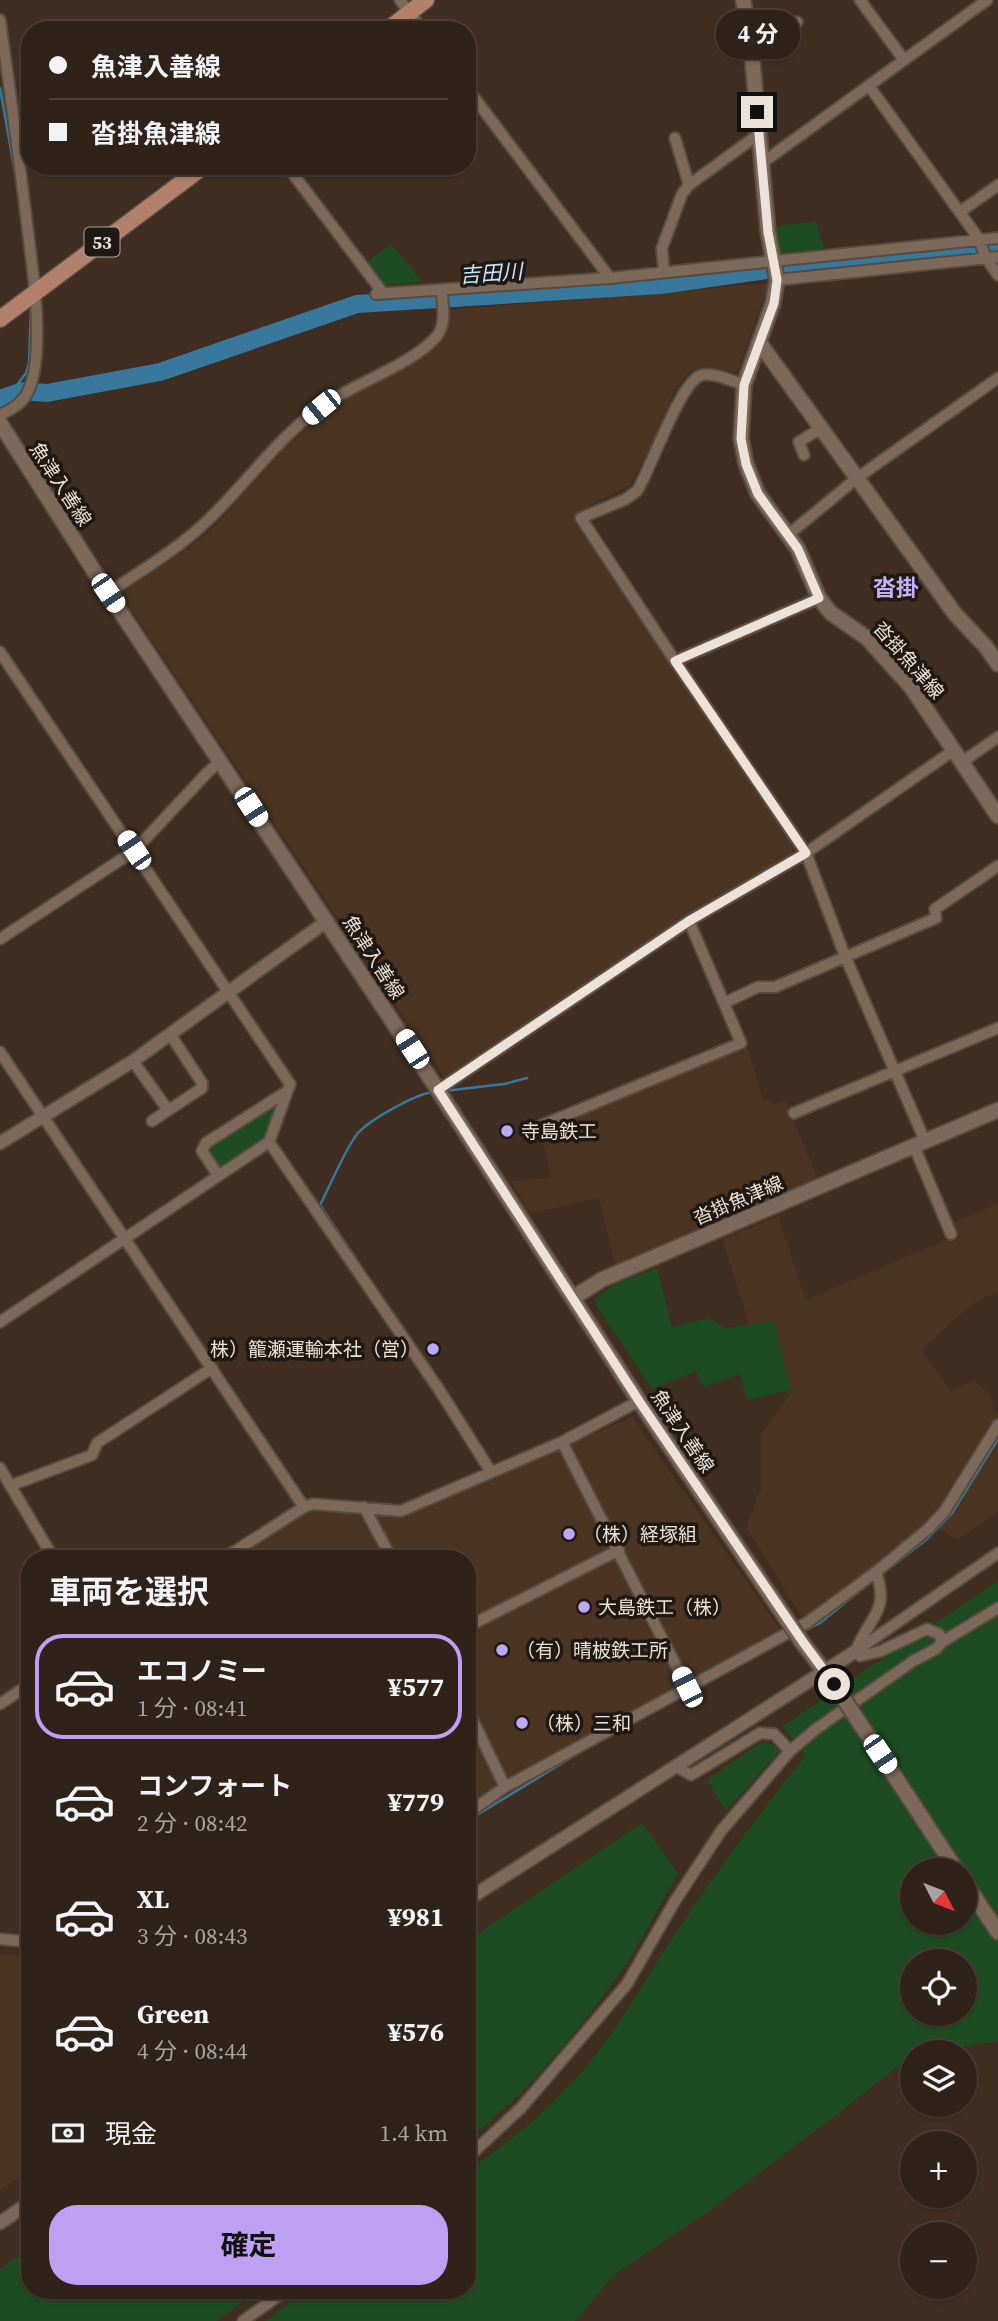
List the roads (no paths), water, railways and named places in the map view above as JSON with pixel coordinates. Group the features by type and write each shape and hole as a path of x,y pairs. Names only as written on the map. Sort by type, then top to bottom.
{"main road":[{"path":"412,19 426,0"},
{"name":"沓掛魚津線","path":"743,0 751,44 768,232 776,270 774,303 744,385 741,439 746,464 758,494 798,549 819,598 831,613 867,638 911,687 998,816"},
{"name":"53","path":"0,319 192,175"},
{"path":"759,342 955,614 998,664"},
{"name":"魚津入善線","path":"0,423 108,593 327,921 639,1401 777,1605 834,1684 948,1858"},
{"name":"沓掛魚津線","path":"573,1298 601,1280 998,1110"},
{"path":"977,1900 998,1932"}],"street":[{"path":"860,0 904,60"},
{"path":"762,163 987,0"},
{"path":"0,20 36,292 36,351 31,386 23,401 0,415"},
{"path":"751,44 797,22"},
{"path":"869,86 986,250 998,275"},
{"path":"476,100 610,278"},
{"path":"664,272 662,248 682,194 689,185 760,134"},
{"path":"675,138 689,185"},
{"path":"294,175 379,293 664,272 776,270 986,250 998,238"},
{"path":"960,212 998,185"},
{"path":"776,270 986,250"},
{"path":"108,593 178,546 207,521 290,431 436,337 443,325 442,290"},
{"path":"744,385 706,374 695,377 683,392 637,491 626,499 581,518 806,853 845,956 896,1071 951,1234"},
{"path":"788,535 857,478 998,378"},
{"path":"804,454 799,442 821,428"},
{"path":"675,661 819,598"},
{"path":"0,652 290,1084 269,1142 0,1322"},
{"path":"438,1090 689,921 806,853 958,756 998,737"},
{"path":"0,939 134,850 221,761"},
{"path":"724,1003 758,987 775,987 936,918 935,909 998,866"},
{"path":"0,1143 133,1060 327,921"},
{"path":"542,1125 741,1043 689,921"},
{"path":"794,1113 998,1028"},
{"path":"152,1121 202,1088 202,1083 170,1034"},
{"path":"0,1052 304,1507"},
{"path":"133,1060 168,1110"},
{"path":"218,1175 202,1152 206,1143 286,1092"},
{"path":"269,1142 440,1391 491,1472"},
{"path":"12,1485 92,1455 97,1443 212,1368"},
{"path":"237,1550 313,1504 401,1511 562,1442 639,1401"},
{"path":"476,1808 505,1787 808,1622 876,1572 928,1529 944,1512 998,1425"},
{"path":"562,1442 620,1550 687,1687"},
{"path":"0,1468 49,1550"},
{"path":"365,1507 387,1550"},
{"path":"476,1622 620,1550"},
{"path":"476,1894 856,1651 998,1553"},
{"path":"856,1651 862,1635 880,1609 883,1591 876,1572"},
{"path":"476,2150 521,2108 627,1984 675,1901 721,1831 790,1751 816,1729 942,1642 998,1608"},
{"path":"856,1651 860,1656 881,1651 926,1629 939,1634 942,1642"},
{"path":"0,1704 21,1690"},
{"path":"476,1727 505,1787"},
{"path":"677,1767 691,1775 760,1733 774,1734 790,1751"},
{"path":"0,1939 21,1940"},
{"path":"0,2223 21,2208"},
{"path":"243,2321 274,2299"}],"waterway":[{"path":"0,88 19,195"},
{"name":"吉田川","path":"0,399 23,391 47,393 160,372 357,304 660,285 845,259 998,248"},
{"path":"8,397 26,373 29,363 31,306"},
{"path":"444,1091 504,1084 527,1078"},
{"path":"355,1257 320,1205 358,1133 394,1108 434,1092"},
{"path":"887,1570 927,1539 952,1513 998,1439"},
{"path":"802,1632 820,1623 873,1580"},
{"path":"476,1816 587,1748"}],"place":[{"name":"寺島鉄工","path":"507,1131"},
{"name":"株）籠瀬運輸本社（営）","path":"433,1349"},
{"name":"（株）経塚組","path":"569,1534"},
{"name":"大島鉄工（株）","path":"584,1607"},
{"name":"（有）晴柀鉄工所","path":"502,1650"},
{"name":"（株）三和","path":"522,1723"}],"district":[{"name":"沓掛","path":"896,588"}]}
